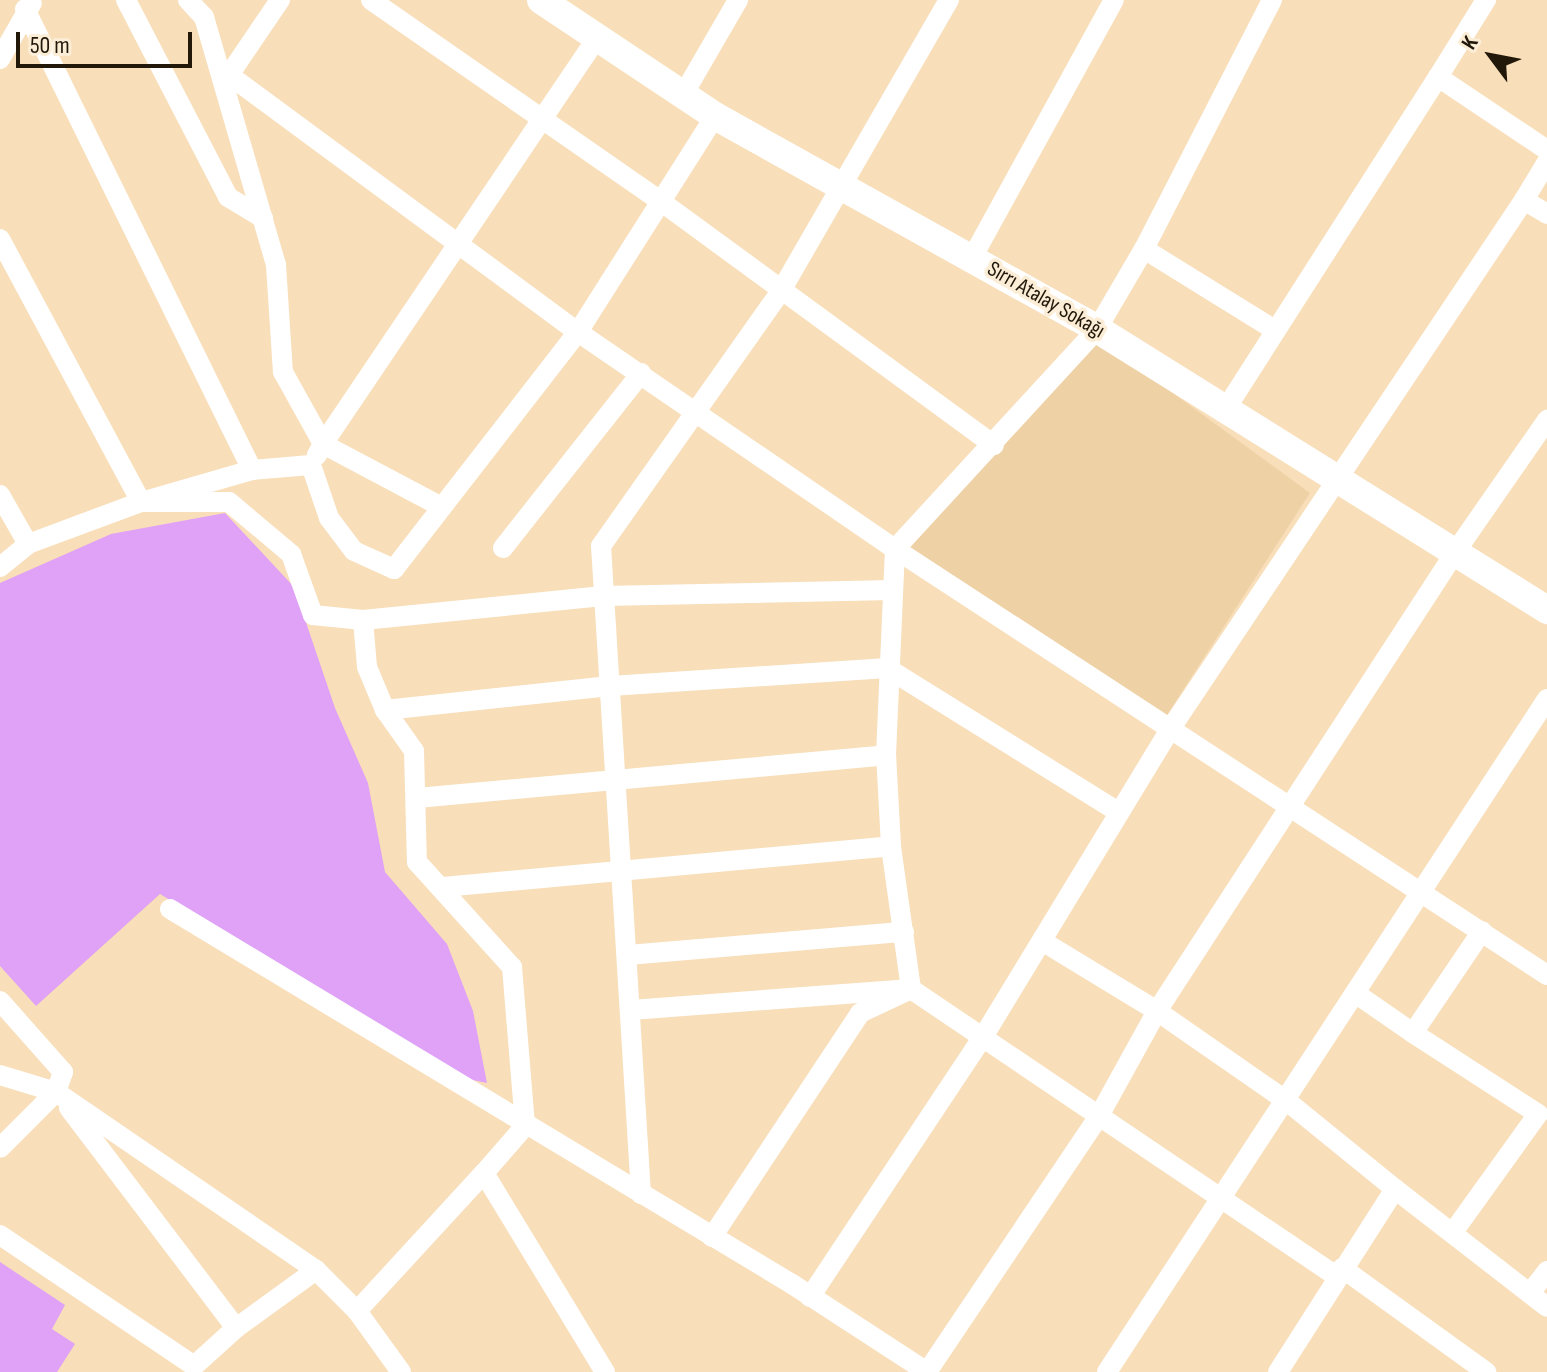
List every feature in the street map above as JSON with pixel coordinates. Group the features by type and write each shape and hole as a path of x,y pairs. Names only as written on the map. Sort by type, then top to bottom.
{"main road":[{"name":"Sırrı Atalay Sokağı","path":"541,0 715,116 1097,329 1227,407 1547,610"}],"street":[{"path":"126,0 228,197 263,218"},
{"path":"188,0 204,17 276,265 283,372 323,444 440,506"},
{"path":"280,0 229,75 578,332 895,549 1547,975"},
{"path":"371,0 659,200 994,445"},
{"path":"683,95 738,0"},
{"path":"641,1194 625,873 614,776 601,546 782,289 845,187 949,0"},
{"path":"972,258 1114,0"},
{"path":"911,989 891,846 886,755 887,668 895,549 994,445 1097,329 1144,249 1272,0"},
{"path":"1227,407 1273,329 1486,0"},
{"path":"0,59 30,5"},
{"path":"30,5 252,470"},
{"path":"597,38 539,118 311,465 329,518 354,551 394,569 578,332 715,116"},
{"path":"1438,77 1547,150"},
{"path":"810,1297 983,1037 1171,728 1340,479 1547,162"},
{"path":"1524,200 1547,214"},
{"path":"0,239 141,502"},
{"path":"1144,249 1273,329"},
{"path":"503,548 641,373"},
{"path":"170,909 712,1237 927,1372 1099,1116 1157,1011 1456,551 1547,420"},
{"path":"0,567 28,544 141,502 252,470 311,465"},
{"path":"0,495 28,544"},
{"path":"141,502 229,502 291,554 313,615 363,620 603,596 892,590"},
{"path":"357,1311 525,1126 512,967 443,887 417,862 414,751 385,710 367,667 363,620"},
{"path":"385,710 610,686 887,668 1118,812"},
{"path":"1107,1372 1288,1102 1355,993 1547,699"},
{"path":"417,798 614,776 886,755"},
{"path":"443,887 625,873 891,846"},
{"path":"1413,1033 1482,931"},
{"path":"628,955 904,932"},
{"path":"1042,941 1157,1011 1288,1102 1547,1307"},
{"path":"712,1237 860,1013 911,989"},
{"path":"631,1010 911,989 1486,1372"},
{"path":"1355,993 1538,1114 1454,1231"},
{"path":"0,1001 63,1072 56,1092 0,1148"},
{"path":"0,1075 56,1092 316,1270 357,1311 401,1372"},
{"path":"56,1092 236,1328"},
{"path":"484,1173 605,1372"},
{"path":"1278,1372 1339,1272 1395,1189"},
{"path":"0,1235 194,1370 236,1328 316,1270"},
{"path":"1530,1293 1547,1271"}],"shaded area":[{"path":"1096,337 1310,493 1165,718 905,548"},
{"path":"225,513 294,587 335,708 368,783 385,872 447,944 473,1011 487,1083 463,1078 160,894 36,1006 0,966 0,583 111,534"},
{"path":"0,1262 65,1305 52,1329 75,1344 57,1372 0,1372"}]}
